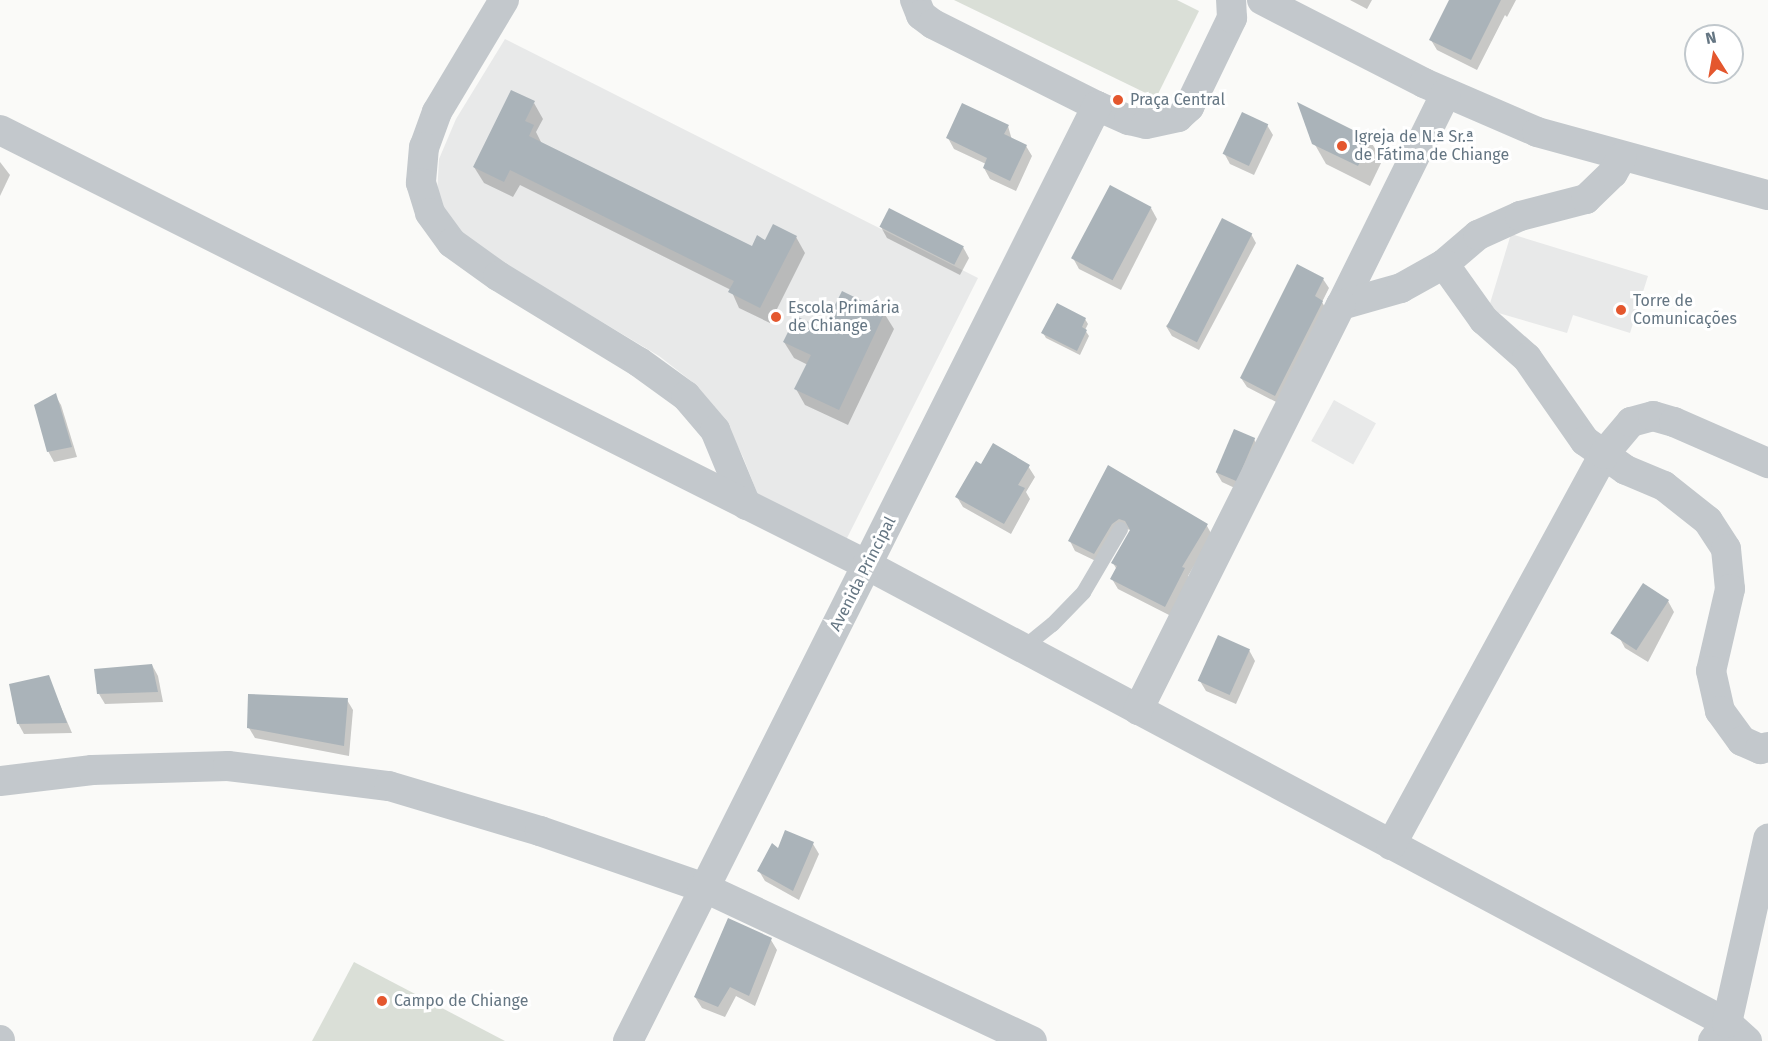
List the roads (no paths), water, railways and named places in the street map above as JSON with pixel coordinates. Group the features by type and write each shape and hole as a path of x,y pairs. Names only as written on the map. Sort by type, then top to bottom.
{"street":[{"path":"504,0 437,112 424,147 421,183 430,213 452,243 498,276 639,362 686,396 715,430 746,505"},
{"path":"915,0 921,15 933,24 1097,106 1129,120 1146,124 1178,117 1188,107 1232,18 1231,0"},
{"path":"1262,0 1446,93 1537,132 1768,195"},
{"path":"1138,710 1446,93"},
{"name":"Avenida Principal","path":"628,1041 1097,106"},
{"path":"0,130 867,565 1391,845 1729,1035 1768,839"},
{"path":"1341,305 1401,288 1444,264 1478,235 1520,216 1586,199 1613,173 1622,157"},
{"path":"1444,264 1484,320 1527,358 1585,441 1626,470 1664,486 1708,521 1726,549 1730,589 1711,671 1720,711 1742,741 1760,749 1768,747"},
{"path":"1391,845 1604,454 1631,422 1653,416 1674,422 1768,463"},
{"path":"0,781 92,770 228,766 389,786 540,831 705,888 1032,1041"}],"lane":[{"path":"1022,648 1052,624 1083,592 1120,530"}],"place":[{"name":"Praça Central","path":"1118,100"},
{"name":"Igreja de N.ª Sr.ª de Fátima de Chiange","path":"1342,146"},
{"name":"Torre de Comunicações","path":"1621,310"},
{"name":"Escola Primária de Chiange","path":"776,317"},
{"name":"Campo de Chiange","path":"382,1001"}]}
